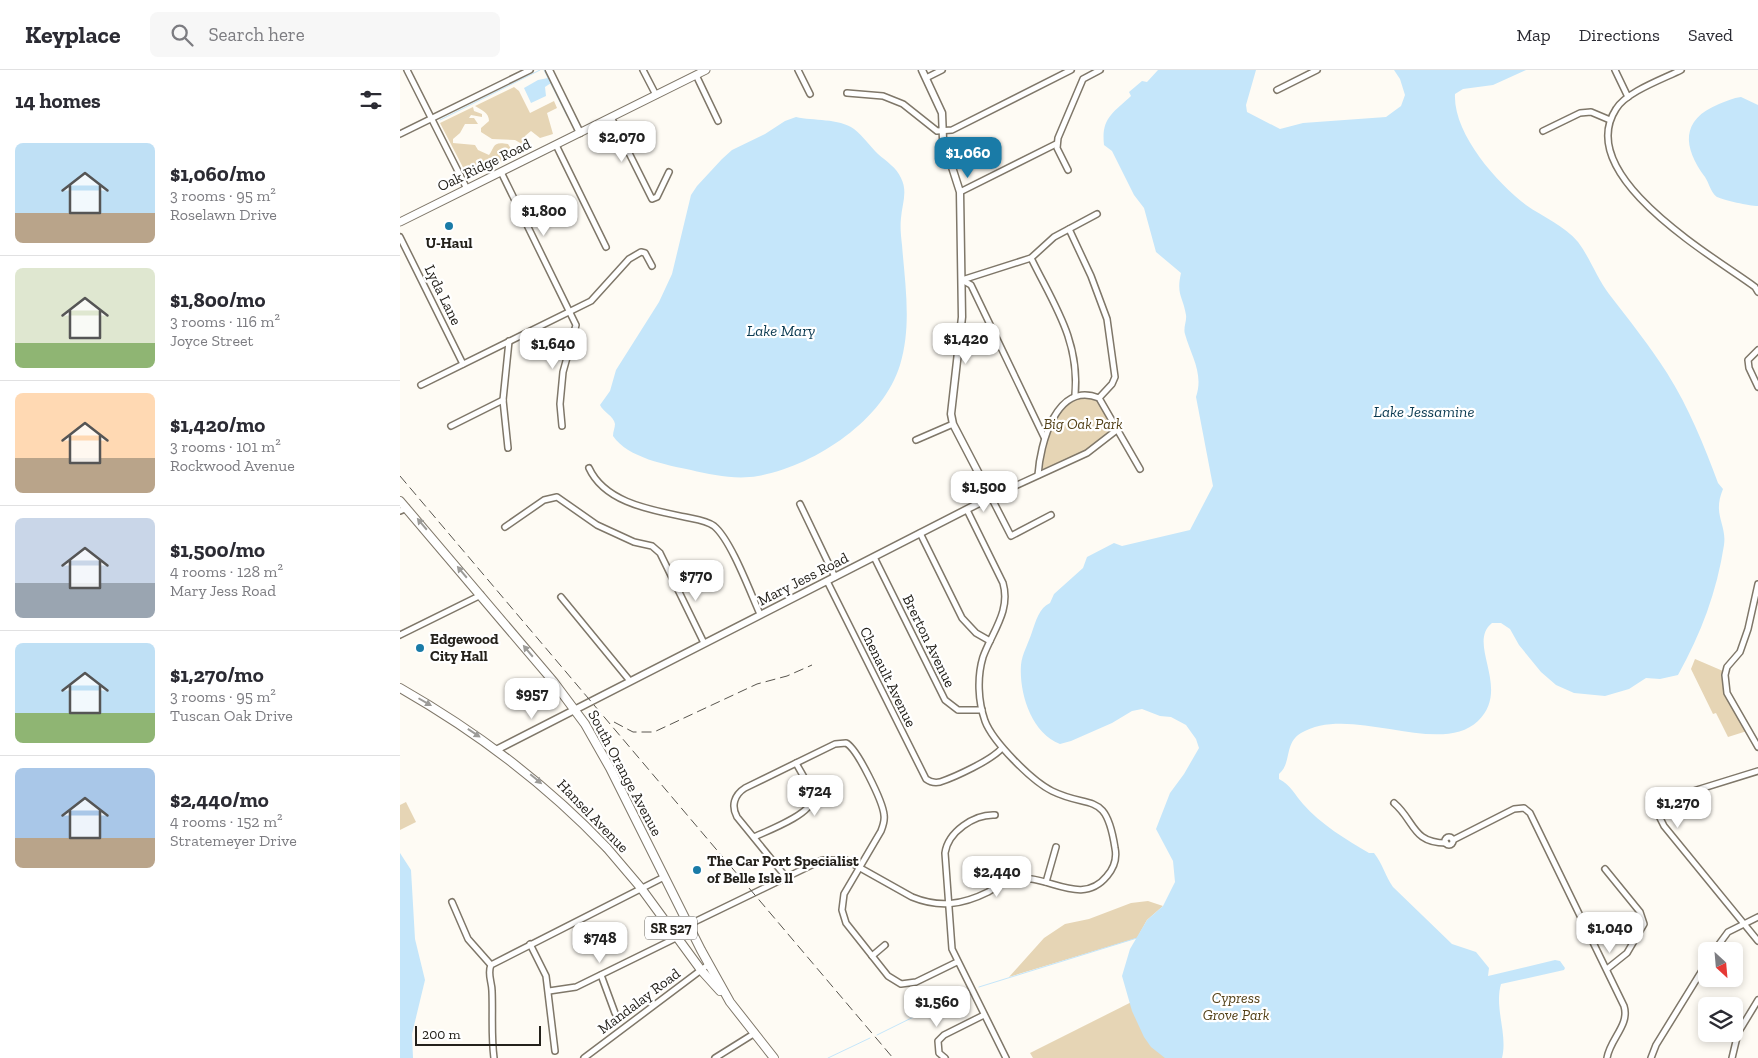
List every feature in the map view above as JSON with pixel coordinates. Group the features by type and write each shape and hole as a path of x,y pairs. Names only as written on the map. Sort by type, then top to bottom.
{"main road":[{"name":"Oak Ridge Road","path":"400,222 706,70"},
{"name":"South Orange Avenue","path":"400,501 404,509 481,595 576,710 603,754 688,925 730,1002 774,1058"},
{"name":"Hansel Avenue","path":"400,688 447,715 498,749 551,792 607,848 678,936 701,970 730,1002"}],"street":[{"path":"407,70 467,189"},
{"path":"400,134 530,70"},
{"path":"549,70 580,133"},
{"path":"643,70 656,95"},
{"path":"798,70 810,94"},
{"path":"922,70 942,113 946,148 960,192 962,317 951,404 953,424 1011,536 1052,515"},
{"path":"926,78 942,70"},
{"path":"847,92 871,94 890,99 918,114 937,131 944,132 952,130 1071,70"},
{"path":"960,192 1056,144 1086,73 1100,70"},
{"path":"1277,90 1315,70"},
{"path":"1615,70 1628,97"},
{"path":"1681,70 1628,97 1616,108 1610,120 1609,137 1621,177 1632,192 1650,210 1757,288"},
{"path":"696,75 718,121"},
{"path":"1543,131 1580,113 1592,112 1610,120"},
{"path":"611,117 652,199 657,197 669,172"},
{"path":"1056,144 1068,170"},
{"path":"556,145 606,247"},
{"path":"501,172 576,324 563,372 560,404 562,426"},
{"path":"962,280 1031,258 1054,237 1097,214"},
{"path":"1069,229 1091,276 1107,319 1115,377 1112,384 1099,398"},
{"name":"Lyda Lane","path":"400,237 463,364"},
{"path":"421,385 592,301 629,258 636,254 645,253 652,266"},
{"path":"1031,258 1068,331 1074,350 1077,375 1075,395"},
{"path":"962,280 971,285 1044,436"},
{"path":"508,448 503,400 509,342"},
{"path":"1758,350 1748,360 1749,368 1758,388"},
{"path":"1038,475 1044,436 1058,411 1075,395 1090,394 1099,398 1140,469"},
{"path":"452,426 503,400"},
{"path":"916,440 953,424"},
{"name":"Mary Jess Road","path":"498,749 991,497 1087,453 1118,429"},
{"path":"589,468 600,484 624,500 650,510 699,520 713,526 725,541 760,614"},
{"path":"505,527 544,500 557,497 597,525 634,542 652,546 657,549 664,561 704,643"},
{"path":"800,504 835,576"},
{"path":"548,991 576,987 678,936 688,925 813,863 830,858 846,860 922,902 948,904 969,900 1014,879 1031,879 1067,889 1082,890 1096,886 1103,881 1112,869 1116,854 1109,824 1099,807 1084,800 1050,790 1002,748 990,730 982,710 980,670 990,641 1004,612 1006,594 967,510"},
{"path":"920,534 962,618 976,633 990,641"},
{"name":"Brerton Avenue","path":"874,557 945,700 958,710 982,710"},
{"name":"Chenault Avenue","path":"827,581 923,776 930,782 941,782 994,756 1002,748"},
{"path":"1758,584 1748,629 1740,652 1727,666 1724,684 1727,693 1758,747"},
{"path":"400,635 481,595"},
{"path":"560,597 630,681"},
{"path":"786,877 734,812 733,805 736,795 744,788 835,744 846,743 853,748 882,806 884,819 882,831 844,894 842,910 846,923 888,976 901,984 916,982 957,962"},
{"path":"754,837 804,812 812,804 812,796 796,763"},
{"path":"1758,771 1669,799 1661,810 1660,818 1664,826 1758,941"},
{"path":"1394,803 1411,826 1424,839 1434,843 1446,843 1448,838 1453,840 1514,809 1524,808 1530,813 1607,969 1626,1012 1622,1027 1612,1043 1607,1058"},
{"path":"995,815 984,816 966,825 949,839 945,853 950,940 957,962 1006,1058"},
{"path":"1046,882 1056,847"},
{"path":"1605,869 1640,912 1644,924 1627,953 1607,969"},
{"path":"490,966 664,876"},
{"path":"452,902 468,939 490,966 492,990 491,1035 494,1058"},
{"path":"1721,942 1728,932 1758,916"},
{"path":"530,944 546,976 555,1051"},
{"path":"872,956 884,945"},
{"name":"Mandalay Road","path":"584,1058 709,964"},
{"path":"601,975 615,1013"},
{"path":"1652,1058 1656,1045 1698,977"},
{"path":"1732,1058 1738,1033 1758,1000"},
{"path":"945,1058 939,1053 938,1041 944,1035 984,1015"},
{"path":"715,1058 755,1034"}],"green space":[{"path":"514,87 519,91 530,113 554,101 557,108 547,113 553,134 540,138 531,131 525,136 526,140 522,144 515,140 492,139 481,132 481,128 489,121 489,118 485,112 475,106"},
{"path":"473,107 474,111 482,114 482,117 471,115 469,118 474,118 478,124 465,124 460,133 453,139 453,143 475,145 478,150 489,155 493,147 503,143 508,144 515,155 469,179 440,123"},
{"name":"Big Oak Park","path":"1080,397 1096,399 1113,426 1112,430 1092,448 1041,470 1047,438 1056,418"},
{"path":"1695,659 1723,671 1724,691 1747,731 1728,737 1716,713 1713,714 1691,669"},
{"path":"406,802 416,822 400,830 400,805"},
{"path":"1148,901 1163,906 1147,920 1137,938 1009,977 1044,938 1065,924 1089,919 1131,903"},
{"name":"Cypress Grove Park","path":"1259,938 1319,1058 1033,1058 1030,1053"}],"water":[{"name":"Lake Jessamine","path":"1158,70 1256,70 1246,105 1247,112 1280,129 1303,123 1386,117 1401,106 1405,95 1400,79 1394,70 1526,70 1493,85 1463,89 1455,94 1456,109 1461,125 1478,155 1514,195 1526,205 1560,226 1578,242 1605,288 1654,353 1675,386 1696,427 1718,483 1723,489 1719,513 1724,531 1724,545 1717,579 1701,628 1678,675 1660,679 1646,678 1629,689 1605,696 1574,693 1556,685 1541,672 1519,645 1510,629 1501,623 1492,623 1485,632 1484,643 1491,681 1491,695 1487,708 1478,721 1461,731 1441,734 1344,724 1321,725 1296,737 1290,747 1286,764 1279,774 1279,779 1290,787 1317,818 1352,843 1369,853 1374,853 1393,887 1452,944 1476,952 1489,968 1488,976 1555,960 1560,961 1565,968 1564,970 1501,984 1499,1002 1503,1040 1502,1058 1165,1058 1151,1047 1144,1037 1132,1011 1122,976 1130,949 1147,920 1163,906 1175,882 1173,861 1156,829 1170,793 1199,748 1196,739 1186,725 1171,717 1160,716 1142,709 1132,711 1112,723 1060,744 1050,739 1034,721 1022,687 1021,665 1024,652 1041,611 1050,603 1054,594 1083,568 1087,557 1114,543 1122,546 1190,530 1213,486 1196,397 1198,372 1185,332 1186,315 1179,286 1181,273 1156,252 1144,208 1134,195 1112,151 1104,145 1106,122 1131,96 1129,92 1142,81 1147,82"},
{"path":"548,78 551,83 545,87 546,96 531,103 524,88 538,80"},
{"path":"1741,97 1758,105 1758,206 1717,197 1692,155 1689,145 1689,135 1697,118 1706,110"},
{"name":"Lake Mary","path":"796,117 834,121 848,125 894,168 903,183 901,228 907,320 904,350 891,385 879,405 844,438 823,451 779,471 750,477 724,476 671,466 638,455 620,444 613,436 614,421 600,405 610,391 616,370 659,302 672,274 691,195 697,186 732,150"},
{"path":"400,853 411,870 415,939 425,980 412,1034 413,1058 400,1058"}],"waterway":[{"path":"440,120 540,70"},
{"path":"544,70 567,116"},
{"path":"979,987 1137,938"},
{"path":"877,1035 964,992"},
{"path":"828,1058 870,1038"}],"railway":[{"path":"400,476 893,1058"},
{"path":"614,722 633,732 654,732 757,684 787,676 812,665"}],"place":[{"name":"U-Haul","path":"449,226"},
{"name":"Edgewood City Hall","path":"420,648"},
{"name":"The Car Port Specialist of Belle Isle ll","path":"697,870"}]}
